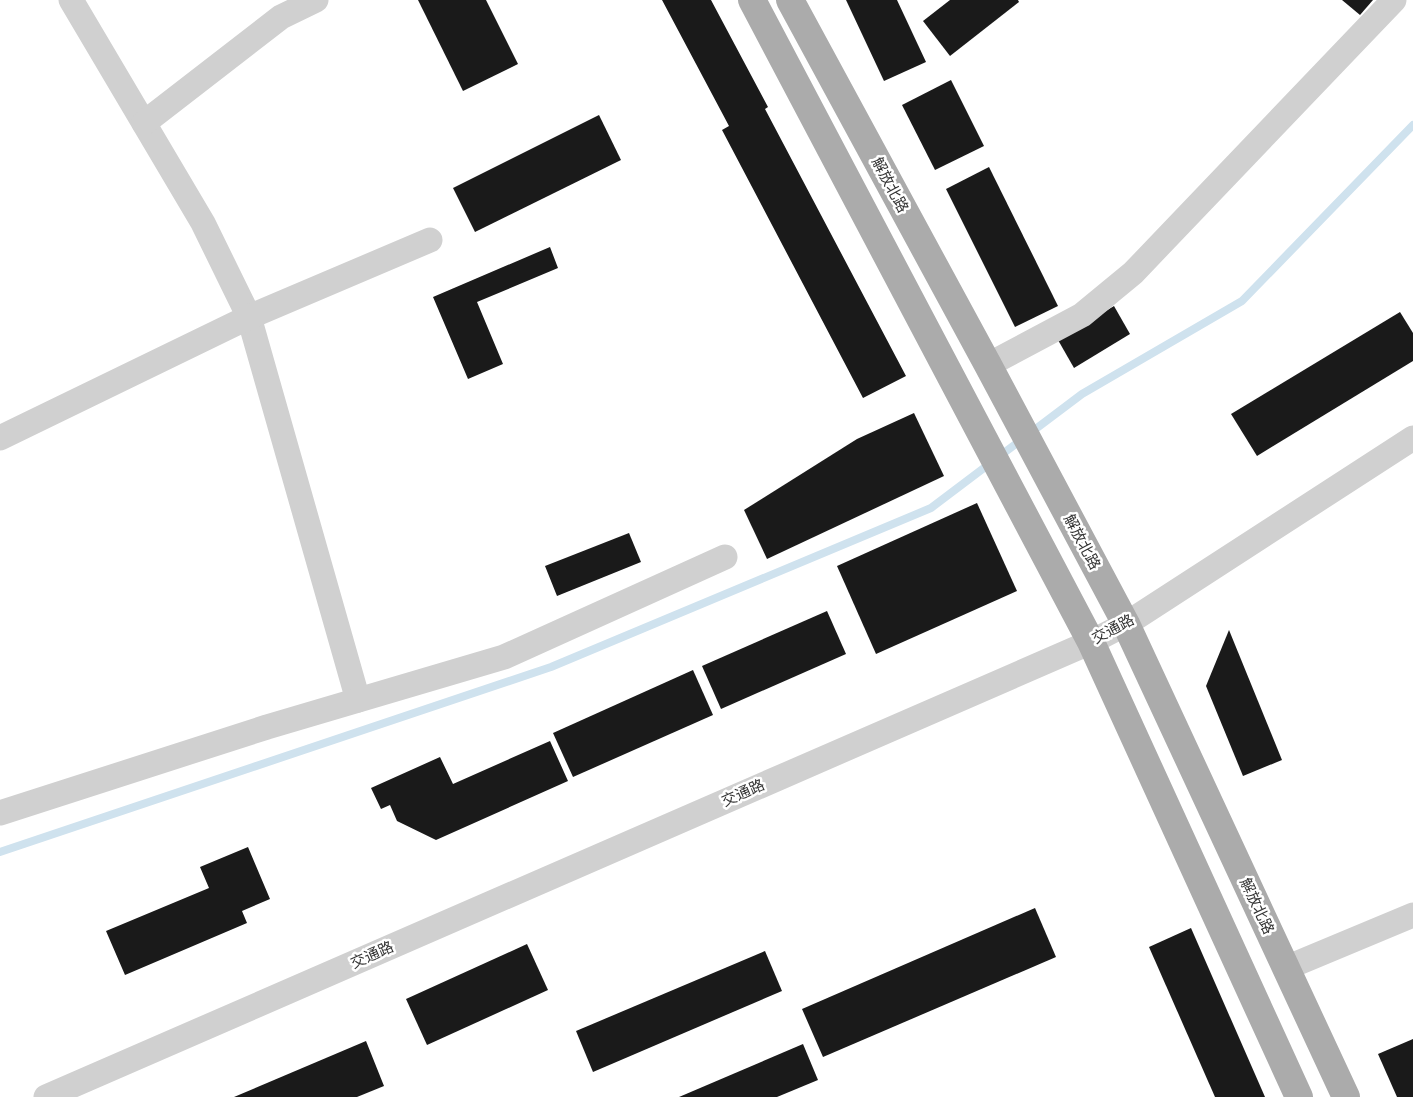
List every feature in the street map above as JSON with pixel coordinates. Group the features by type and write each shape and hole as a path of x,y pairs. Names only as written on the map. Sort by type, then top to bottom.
{"main road":[{"path":"752,0 1091,642 1299,1097"},
{"name":"解放北路","path":"790,0 1126,624 1346,1097"}],"street":[{"path":"71,0 203,223 249,317 358,700"},
{"path":"144,123 281,17 316,0"},
{"path":"988,365 1082,315 1132,273 1394,0"},
{"path":"0,438 249,317 430,240"},
{"name":"交通路","path":"46,1097 1091,642 1126,624 1413,438"},
{"path":"0,813 267,726 504,657 725,557"},
{"path":"1286,968 1413,915"}],"building":[{"path":"418,0 486,0 518,64 463,91"},
{"path":"662,0 711,0 768,107 765,109 906,376 863,398 722,130 729,126"},
{"path":"846,0 897,0 926,62 884,81"},
{"path":"950,0 1018,0 1019,2 950,56 923,21"},
{"path":"1342,0 1373,0 1360,15"},
{"path":"951,80 984,146 935,170 902,105"},
{"path":"599,115 621,160 475,232 453,188"},
{"path":"989,167 1058,306 1015,327 946,189"},
{"path":"550,247 558,268 477,302 503,364 468,379 433,297"},
{"path":"1114,306 1130,334 1074,368 1058,340"},
{"path":"1400,312 1413,333 1413,361 1257,456 1231,414"},
{"path":"914,413 944,476 767,559 744,510 857,439"},
{"path":"977,503 1017,591 876,654 837,566"},
{"path":"629,533 641,562 557,596 545,566"},
{"path":"827,611 846,654 721,709 702,666"},
{"path":"1229,630 1282,760 1243,776 1206,686"},
{"path":"693,670 713,715 573,777 553,733"},
{"path":"550,741 568,781 436,840 397,821 390,805 381,809 371,788 440,757 453,784"},
{"path":"248,847 270,899 242,911 247,923 125,975 106,931 209,888 200,867"},
{"path":"1035,908 1056,957 823,1057 802,1009"},
{"path":"1191,928 1265,1097 1215,1097 1149,947"},
{"path":"527,944 548,990 427,1045 406,999"},
{"path":"765,951 782,991 593,1072 576,1031"},
{"path":"1413,1039 1413,1097 1397,1097 1378,1054"},
{"path":"366,1041 384,1086 357,1097 234,1097"},
{"path":"803,1044 818,1080 777,1097 679,1097"}],"waterway":[{"path":"0,852 551,667 931,508 1082,394 1242,301 1413,125"}]}
